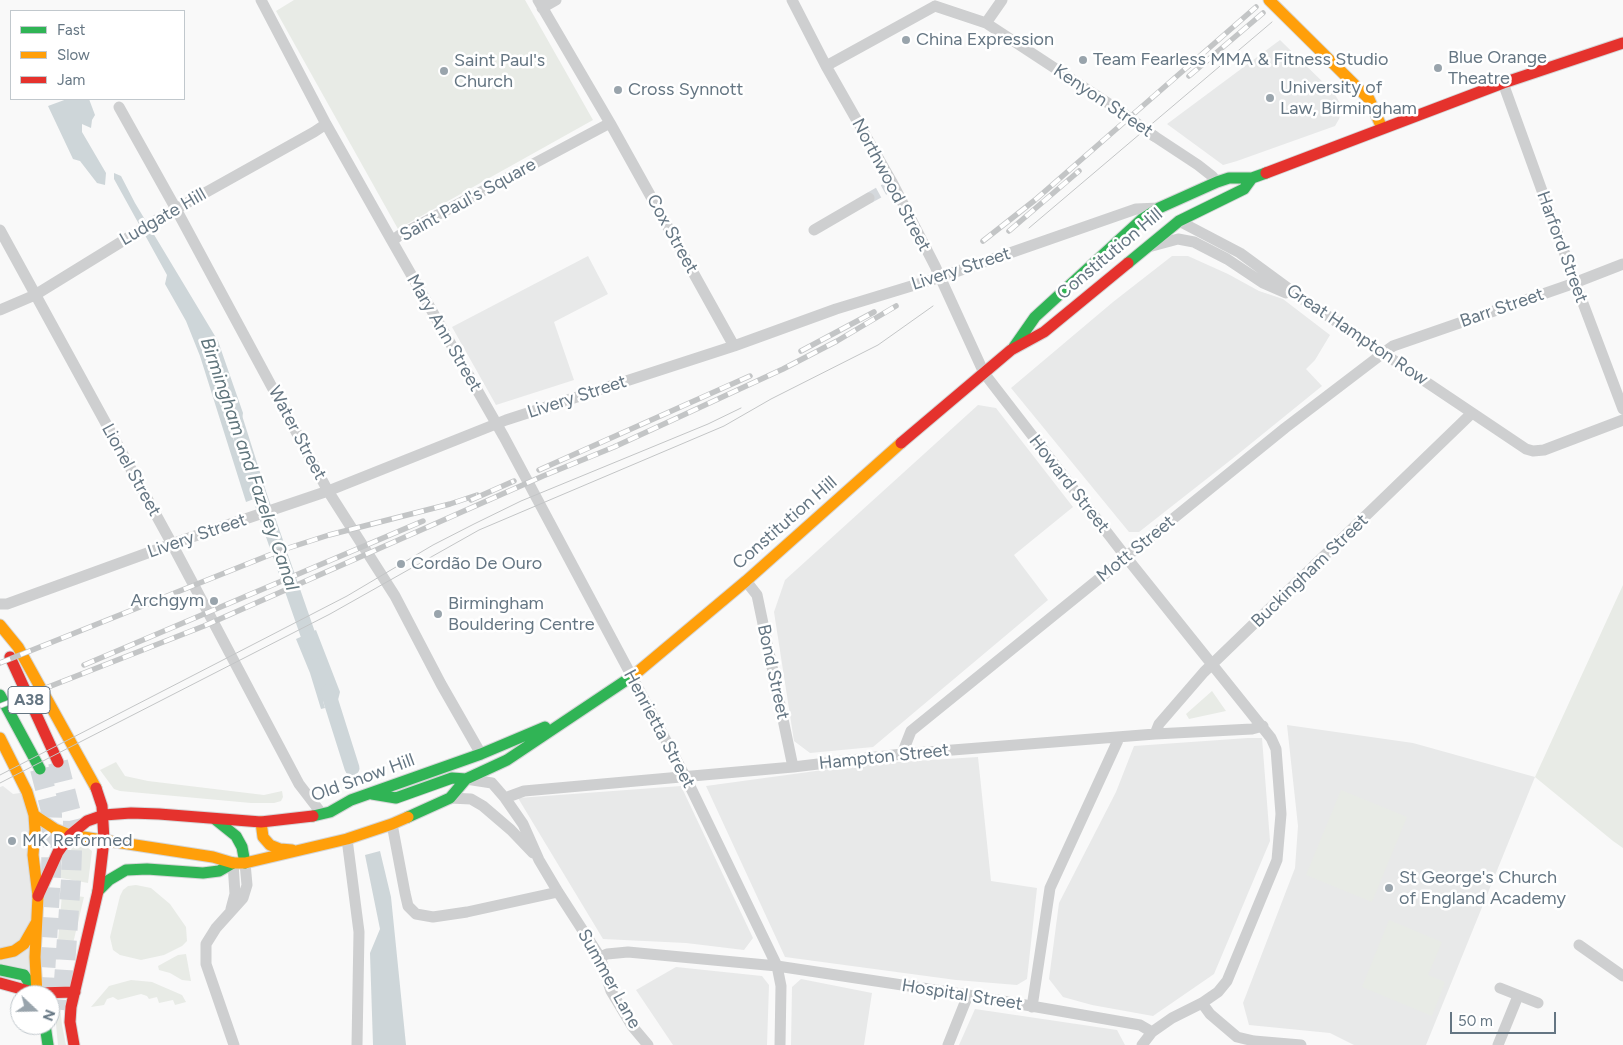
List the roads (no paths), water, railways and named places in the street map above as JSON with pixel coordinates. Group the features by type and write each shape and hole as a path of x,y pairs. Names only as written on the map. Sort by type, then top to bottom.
{"main road":[{"path":"1269,0 1369,99 1382,128"},
{"path":"1179,221 1244,188 1252,178 1503,83 1623,43"},
{"name":"Constitution Hill","path":"1012,350 1035,317 1142,219 1159,208 1217,182 1229,178 1252,178"},
{"name":"Constitution Hill","path":"1072,285 1156,221 1179,221"},
{"name":"Constitution Hill","path":"347,839 392,824 450,798 466,779 506,760 632,677 746,581 910,435 984,373 1012,350 1044,332 1179,221"},
{"path":"0,625 18,647 96,790 101,800 104,815 104,840 98,891 70,1022 74,1045"},
{"name":"A38","path":"0,637 58,762"},
{"name":"A38","path":"0,695 40,769"},
{"name":"Constitution Hill","path":"481,754 576,714"},
{"path":"0,738 27,792 34,815 33,855 38,896 36,985"},
{"name":"Old Snow Hill","path":"104,815 160,814 216,820 262,822 286,820 322,814 351,800 481,754"},
{"name":"Constitution Hill","path":"372,794 396,798 452,778 466,779"},
{"path":"34,815 55,829 70,835 213,857 233,864"},
{"path":"38,896 58,852 70,835 87,821 104,815"},
{"path":"216,820 236,836 242,847 245,863"},
{"path":"262,822 263,837 270,845 280,849 296,850"},
{"path":"98,891 109,880 126,870 203,873 219,871 233,864 245,863 347,839"},
{"path":"0,954 14,951 24,944 37,922"},
{"path":"0,970 24,975 30,985"},
{"path":"60,993 75,992"}],"street":[{"path":"556,0 540,4 610,123"},
{"name":"Northwood Street","path":"792,0 890,186 941,277 984,373"},
{"path":"986,23 1002,0"},
{"name":"Saint Paul's Square","path":"266,2 326,124 392,241 610,123"},
{"path":"826,66 933,3"},
{"name":"Kenyon Street","path":"933,3 986,23 1117,109 1198,165 1217,182"},
{"name":"Harford Street","path":"1503,83 1623,409"},
{"name":"Water Street","path":"119,107 133,124 176,209 328,491 395,596 441,684 481,754"},
{"name":"Cox Street","path":"610,123 734,346"},
{"name":"Ludgate Hill","path":"0,310 35,295 160,218 326,124"},
{"path":"814,230 869,198"},
{"name":"Livery Street","path":"0,604 7,604 172,544 328,491 496,425 734,346 836,309 941,277 1136,209 1159,208"},
{"name":"Great Hampton Row","path":"1179,221 1240,253 1382,354 1526,449 1533,451 1544,450 1623,420"},
{"name":"Lionel Street","path":"0,230 172,544 299,784 322,814"},
{"path":"1147,247 1178,239 1194,242 1227,259 1263,283 1304,300"},
{"name":"Mary Ann Street","path":"392,241 496,425"},
{"name":"Barr Street","path":"1382,354 1393,346 1623,264"},
{"name":"Mott Street","path":"902,754 911,731 1285,428 1382,354"},
{"name":"Howard Street","path":"984,373 1126,557 1263,726 1276,749 1281,814 1277,860 1227,982 1218,992 1202,1003"},
{"name":"Buckingham Street","path":"1155,734 1159,724 1212,664 1472,413"},
{"name":"Henrietta Street","path":"496,425 685,776 777,966 781,986 780,1045"},
{"name":"Bond Street","path":"746,581 757,596 793,767"},
{"name":"Hampton Street","path":"505,798 524,791 793,767 902,754 1155,734 1252,729 1263,726"},
{"path":"1032,1007 1050,888 1119,738"},
{"name":"Summer Lane","path":"466,779 492,783 523,824 558,892 600,957 611,991 632,1026 648,1045"},
{"name":"Summer Lane","path":"450,798 471,799 483,806 511,830 540,860"},
{"path":"392,824 406,900 408,906 416,914 433,917 441,916 558,892"},
{"path":"347,839 359,932 357,1045"},
{"path":"234,1045 206,964 206,944 216,928 243,898 246,888 245,863"},
{"path":"230,911 235,894 233,864"},
{"path":"1579,945 1623,976"},
{"name":"Hospital Street","path":"600,957 607,954 628,952 777,966 968,995 1140,1025 1152,1032"},
{"path":"1500,988 1538,1003"},
{"path":"948,1045 968,995"},
{"path":"1498,1045 1518,996"},
{"path":"1142,1045 1152,1032 1172,1018 1202,1003 1210,1014 1237,1037 1302,1045"}],"waterway":[{"name":"Birmingham and Fazeley Canal","path":"234,415 260,497 314,652"},
{"name":"Birmingham and Fazeley Canal","path":"328,692 352,768"}],"tunnel":[{"path":"869,198 887,188"},
{"path":"58,762 73,821 62,1010"},
{"path":"40,769 52,815 51,874 44,985"}],"tram line":[{"path":"1029,228 1272,22"},
{"path":"0,783 330,614 479,530 724,426 771,399 878,345 933,306"},
{"path":"0,775 347,596 433,545 474,524 521,501 708,424 741,408"}],"railway":[{"path":"983,241 1035,200 1256,7"},
{"path":"1189,76 1263,13"},
{"path":"1009,231 1079,171"},
{"path":"0,706 204,626 543,476 614,447 783,369 837,341 896,306"},
{"path":"801,351 874,312"},
{"path":"539,470 750,376"},
{"path":"471,500 514,481"},
{"path":"0,663 282,550 329,535 450,504 477,495"},
{"path":"84,665 423,521"}],"place":[{"name":"China Expression","path":"906,40"},
{"name":"Team Fearless MMA & Fitness Studio","path":"1083,60"},
{"name":"Blue Orange Theatre","path":"1438,68"},
{"name":"Saint Paul's Church","path":"444,71"},
{"name":"Cross Synnott","path":"618,90"},
{"name":"University of Law, Birmingham","path":"1270,98"},
{"name":"Cordão De Ouro","path":"401,564"},
{"name":"Archgym","path":"214,601"},
{"name":"Birmingham Bouldering Centre","path":"438,614"},
{"name":"MK Reformed","path":"12,841"},
{"name":"St George's Church of England Academy","path":"1389,888"}]}
